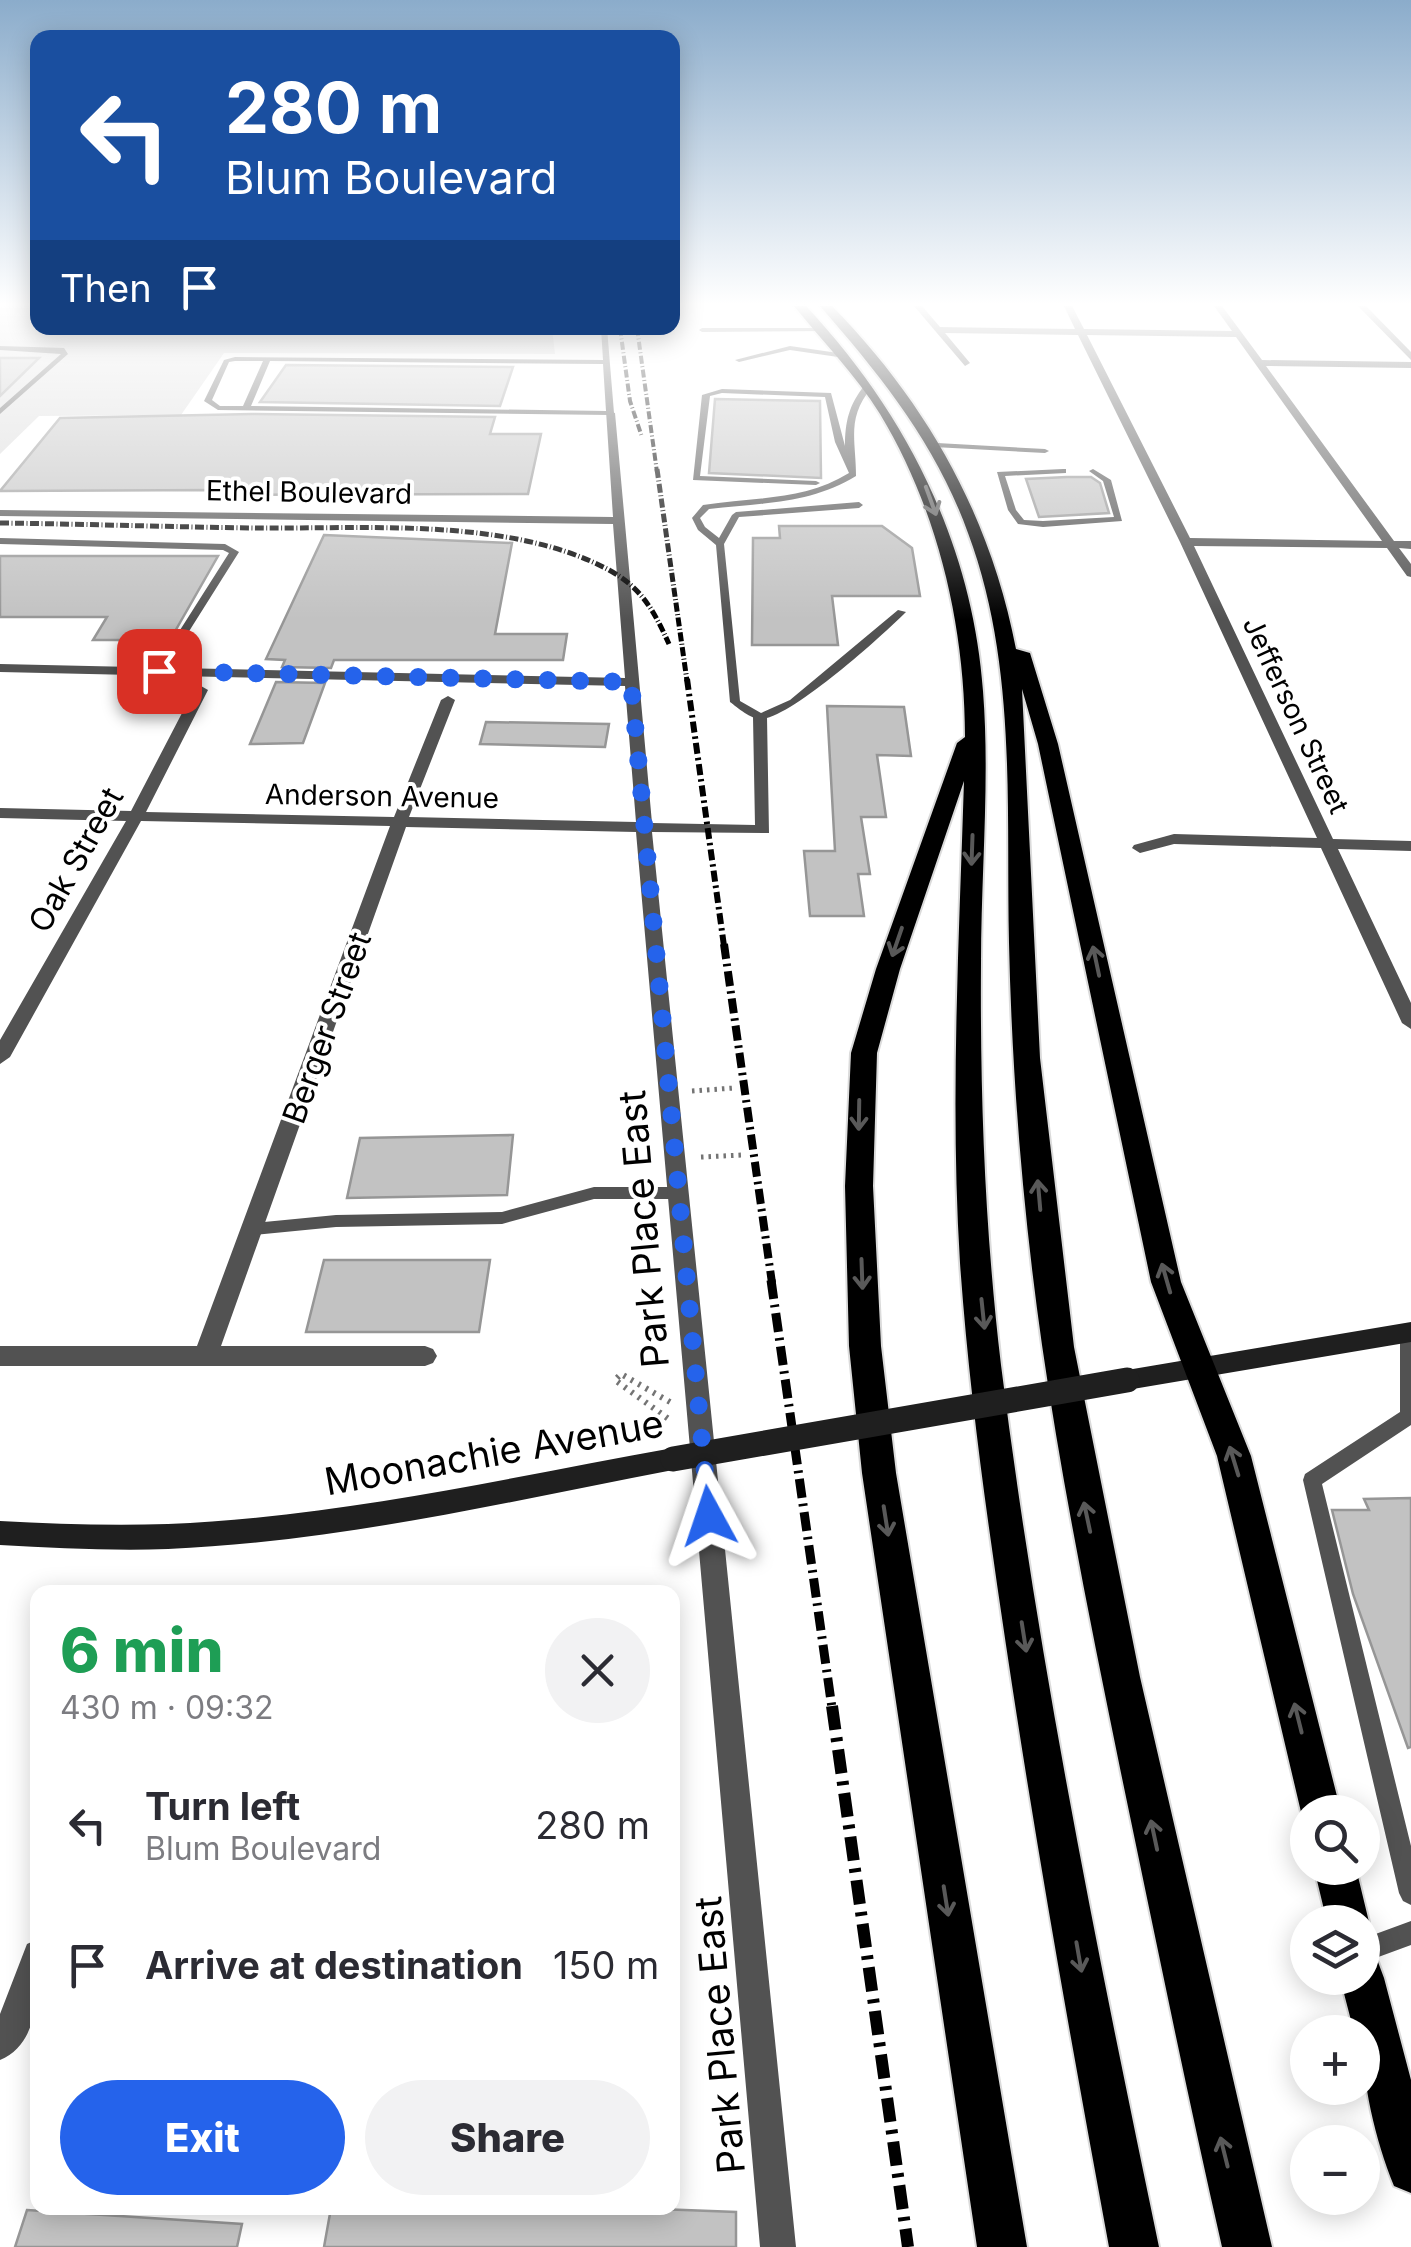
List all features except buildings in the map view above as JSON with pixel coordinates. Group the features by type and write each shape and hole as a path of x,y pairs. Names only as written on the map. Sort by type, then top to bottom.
{"highway":[{"path":"884,411 913,456 938,520 966,630 975,718 967,993 973,1219 1001,1487 1041,1748 1134,2247"},
{"path":"912,411 937,445 962,494 1034,691 1166,1282 1234,1456 1317,1795"},
{"path":"990,572 1013,680 1020,783 1025,1040 1041,1217 1078,1476 1211,2101 1247,2247"},
{"path":"975,718 888,968 864,1053 859,1186 864,1346 872,1425 1002,2247"},
{"path":"1366,1995 1411,2169"}],"main road":[{"name":"Moonachie Avenue","path":"0,1533 47,1538 170,1538 259,1531 1410,1332"}],"street":[{"name":"Jefferson Street","path":"1120,411 1330,844 1411,1023"},
{"path":"1293,411 1411,574"},
{"name":"Park Place East","path":"610,412 644,827 778,2247"},
{"name":"Ethel Boulevard","path":"0,513 616,521"},
{"path":"1186,542 1411,545"},
{"path":"0,668 631,682"},
{"name":"Oak Street","path":"0,1057 135,818 202,690"},
{"name":"Berger Street","path":"206,1357 448,700"},
{"name":"Anderson Avenue","path":"0,813 762,830 760,716"},
{"path":"1140,848 1174,840 1411,846"},
{"path":"0,1356 425,1356"},
{"path":"0,2044 20,2012 30,1980"}],"lane":[{"path":"506,411 610,412"},
{"path":"704,411 696,478 708,482 816,483"},
{"path":"832,411 839,442 851,465"},
{"path":"720,544 701,528 696,518 706,508 798,496 838,485 853,474 848,436 853,411"},
{"path":"937,445 1044,450"},
{"path":"1063,471 1000,474 1012,510 1021,522 1119,519 1107,480 1093,471"},
{"path":"859,505 736,515 720,544 735,702 760,716 794,702 901,612"},
{"path":"0,540 225,547 234,552 159,671"},
{"path":"253,1229 336,1222 502,1218 594,1192 678,1192"},
{"path":"1410,1332 1409,1416 1312,1480 1411,1893"},
{"path":"1380,1944 1411,1933"}],"path":[{"path":"689,1091 734,1088"},
{"path":"695,1158 743,1155"},
{"path":"670,1420 615,1380 621,1374 672,1403"}],"shaded area":[{"path":"0,411 184,411 181,415 39,416 0,454"}],"railway":[{"path":"633,411 642,437"},
{"path":"649,411 657,472"},
{"path":"657,469 687,681"},
{"path":"0,523 391,528 528,541 570,553 620,577 646,601 669,644"},
{"path":"687,679 724,946"},
{"path":"724,944 772,1283"},
{"path":"771,1280 832,1708"},
{"path":"832,1706 908,2247"}],"route":[{"path":"159,671 631,682 709,1516"}]}
